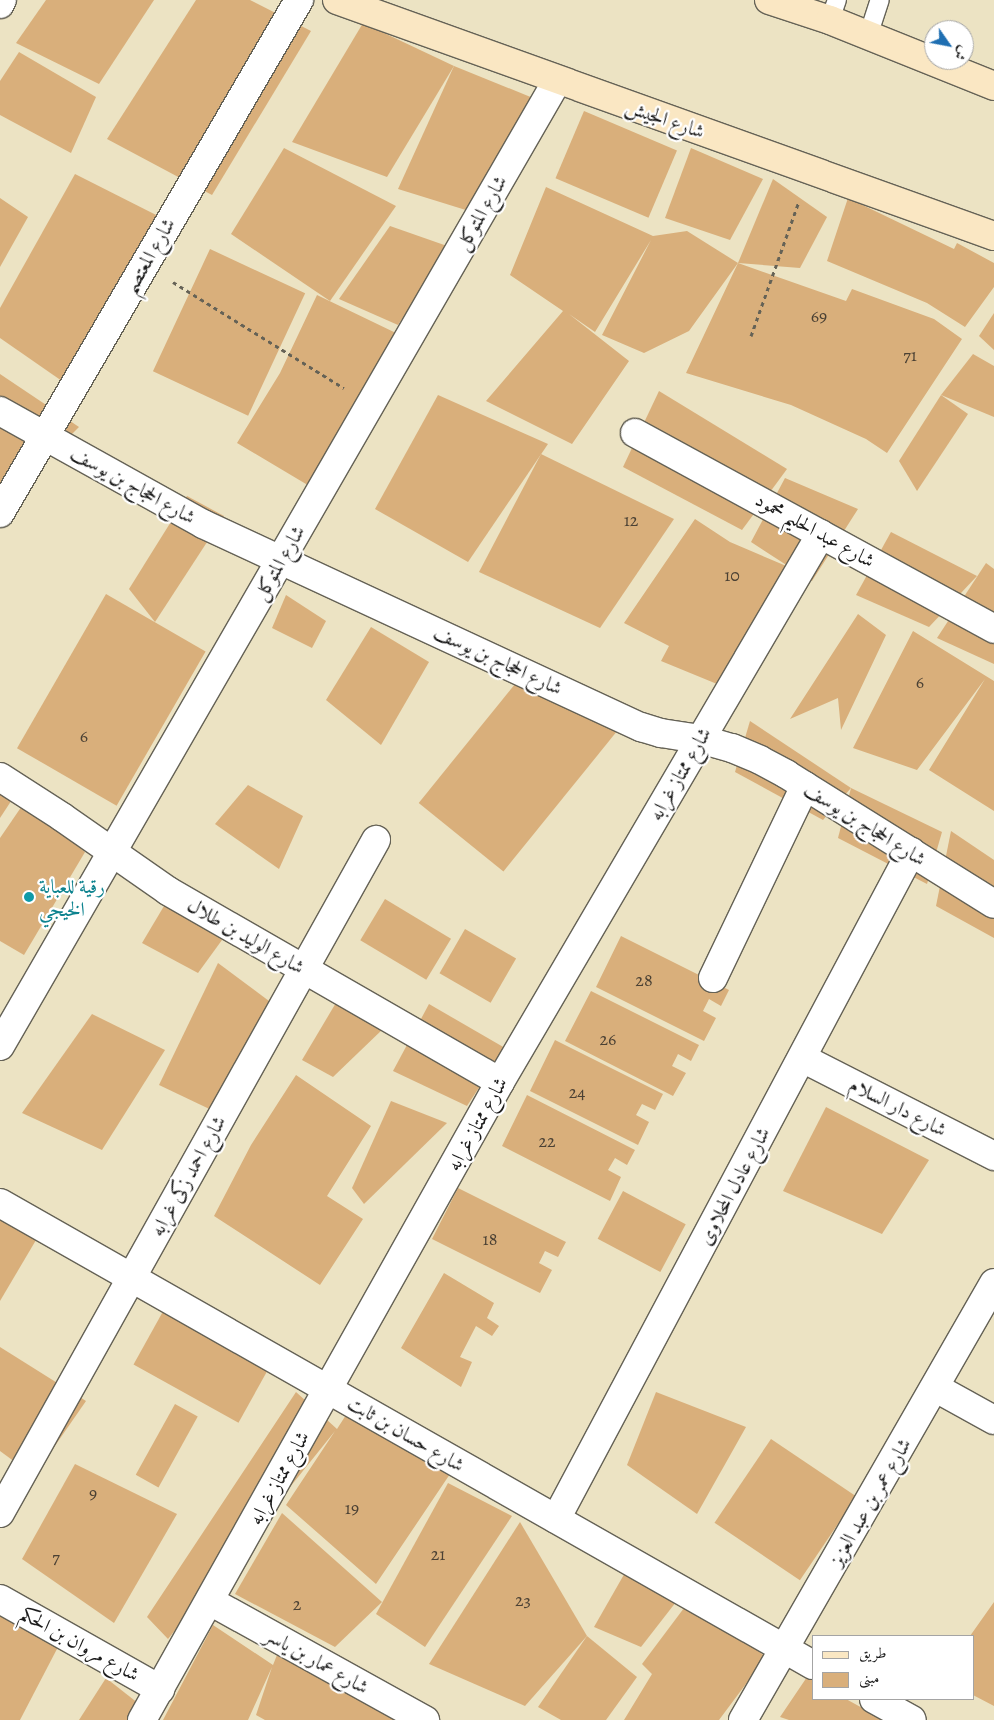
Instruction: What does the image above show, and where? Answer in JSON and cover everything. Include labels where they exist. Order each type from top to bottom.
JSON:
[{"type":"main road","name":"شارع الجيش","points":[[337,0],[557,81],[810,169],[994,236]]},
{"type":"main road","points":[[770,0],[834,10],[868,36],[994,86]]},
{"type":"street","points":[[0,4],[2,0]]},
{"type":"street","name":"شارع المعتصم","points":[[0,513],[299,0]]},
{"type":"street","name":"شارع المتوكل","points":[[0,1046],[557,81]]},
{"type":"street","name":"شارع الحجاج بن يوسف","points":[[0,411],[195,520],[641,727],[661,734],[700,739],[732,748],[760,760],[994,904]]},
{"type":"street","name":"شارع عبد الحليم محمود","points":[[635,432],[994,629]]},
{"type":"street","name":"شارع ممتاز غرابه","points":[[142,1720],[500,1082],[821,534]]},
{"type":"street","name":"شارع الوليد بن طلال","points":[[0,777],[62,817],[168,891],[500,1082]]},
{"type":"street","points":[[713,978],[805,786]]},
{"type":"street","name":"شارع احمد زكى غرابه","points":[[0,1513],[376,840]]},
{"type":"street","name":"شارع عادل المحلاوى","points":[[556,1519],[911,852]]},
{"type":"street","name":"شارع دار السلام","points":[[802,1058],[994,1156]]},
{"type":"street","name":"شارع حسان بن ثابت","points":[[0,1203],[812,1664]]},
{"type":"street","name":"شارع عمر بن عبد العزيز","points":[[744,1720],[936,1388],[994,1283]]},
{"type":"street","points":[[936,1388],[994,1420]]},
{"type":"street","name":"شارع مروان بن الحكم","points":[[0,1599],[160,1689]]},
{"type":"street","name":"شارع عمار بن ياسر","points":[[210,1601],[425,1720]]},
{"type":"street","points":[[876,1700],[912,1720]]},
{"type":"lane","points":[[868,36],[880,0]]},
{"type":"path","points":[[751,336],[810,169]]},
{"type":"path","points":[[145,264],[370,404]]},
{"type":"building","points":[[46,0],[154,0],[99,84],[16,43]]},
{"type":"building","points":[[196,0],[250,0],[311,31],[212,195],[107,139]]},
{"type":"building","points":[[363,23],[454,66],[387,177],[292,142]]},
{"type":"building","points":[[19,52],[96,97],[71,153],[0,115],[0,81]]},
{"type":"building","points":[[454,66],[533,98],[469,211],[398,189]]},
{"type":"building","points":[[584,111],[677,150],[648,218],[555,178]]},
{"type":"building","points":[[284,148],[396,206],[330,301],[231,234]]},
{"type":"building","points":[[691,148],[763,179],[730,240],[665,218]]},
{"type":"building","points":[[75,174],[170,222],[72,388],[0,338],[0,308]]},
{"type":"building","points":[[773,179],[827,217],[800,268],[738,263]]},
{"type":"building","points":[[546,187],[653,236],[687,231],[738,263],[689,331],[644,353],[602,335],[651,240],[595,332],[569,314],[629,361],[572,444],[486,401],[563,311],[510,275]]},
{"type":"building","points":[[0,198],[28,217],[0,267]]},
{"type":"building","points":[[848,198],[954,249],[957,243],[994,263],[994,287],[965,327],[927,303],[827,261]]},
{"type":"building","points":[[390,226],[450,247],[398,325],[339,299]]},
{"type":"building","points":[[210,249],[305,293],[248,416],[153,371]]},
{"type":"building","points":[[738,263],[846,301],[852,289],[934,319],[962,339],[887,453],[866,439],[791,405],[686,373]]},
{"type":"building","points":[[317,295],[398,334],[311,487],[237,443],[280,373]]},
{"type":"building","points":[[994,313],[994,350],[979,336]]},
{"type":"building","points":[[973,354],[994,366],[994,417],[941,395]]},
{"type":"building","points":[[0,374],[79,427],[0,506]]},
{"type":"building","points":[[659,391],[787,469],[742,530],[623,467]]},
{"type":"building","points":[[438,395],[548,444],[468,562],[375,509]]},
{"type":"building","points":[[941,395],[968,414],[917,491],[899,461]]},
{"type":"building","points":[[541,454],[674,519],[600,628],[479,572]]},
{"type":"building","points":[[785,478],[858,509],[812,581],[751,542]]},
{"type":"building","points":[[187,496],[224,516],[155,622],[129,589]]},
{"type":"building","points":[[695,519],[730,542],[791,568],[717,684],[661,661],[669,646],[624,623]]},
{"type":"building","points":[[891,532],[977,576],[929,627],[856,595]]},
{"type":"building","points":[[986,563],[994,569],[994,664],[937,638]]},
{"type":"building","points":[[106,594],[206,652],[117,806],[17,748]]},
{"type":"building","points":[[286,595],[326,621],[312,648],[272,628]]},
{"type":"building","points":[[858,614],[886,635],[841,730],[838,698],[790,719]]},
{"type":"building","points":[[371,627],[429,662],[381,745],[326,700]]},
{"type":"building","points":[[913,631],[994,681],[994,811],[929,770],[985,679],[917,770],[853,748]]},
{"type":"building","points":[[532,663],[617,732],[503,871],[419,803]]},
{"type":"building","points":[[750,721],[851,788],[823,820],[735,772]]},
{"type":"building","points":[[0,776],[19,789],[0,818]]},
{"type":"building","points":[[248,785],[303,816],[279,869],[215,824]]},
{"type":"building","points":[[851,788],[942,832],[927,884],[838,838]]},
{"type":"building","name":"رقية للعباية الخيجي","points":[[24,803],[85,852],[24,955],[0,941],[0,838]]},
{"type":"building","points":[[951,831],[994,860],[994,938],[936,906]]},
{"type":"building","points":[[385,899],[451,939],[426,980],[360,940]]},
{"type":"building","points":[[167,901],[222,940],[198,973],[142,943]]},
{"type":"building","points":[[465,929],[516,958],[491,1003],[440,973]]},
{"type":"building","points":[[621,936],[729,990],[721,1006],[709,999],[703,1011],[716,1018],[704,1041],[596,987]]},
{"type":"building","points":[[218,963],[281,1010],[222,1115],[159,1085]]},
{"type":"building","points":[[343,991],[384,1028],[333,1077],[302,1060]]},
{"type":"building","points":[[591,991],[699,1045],[691,1061],[678,1054],[672,1066],[686,1073],[673,1096],[565,1041]]},
{"type":"building","points":[[429,1004],[505,1048],[467,1106],[393,1071]]},
{"type":"building","points":[[92,1014],[165,1050],[102,1150],[22,1113]]},
{"type":"building","points":[[555,1040],[663,1094],[655,1110],[642,1104],[636,1115],[649,1122],[638,1145],[530,1091]]},
{"type":"building","points":[[296,1075],[371,1126],[327,1196],[363,1219],[320,1285],[214,1216],[251,1145]]},
{"type":"building","points":[[527,1095],[635,1150],[627,1165],[615,1158],[608,1170],[621,1177],[610,1201],[502,1146]]},
{"type":"building","points":[[391,1101],[447,1123],[364,1204],[352,1188]]},
{"type":"building","points":[[826,1107],[929,1160],[882,1234],[783,1191]]},
{"type":"building","points":[[458,1188],[566,1242],[558,1257],[545,1251],[539,1263],[552,1270],[540,1293],[432,1239]]},
{"type":"building","points":[[623,1191],[686,1224],[660,1272],[598,1239]]},
{"type":"building","points":[[0,1214],[39,1235],[0,1301]]},
{"type":"building","points":[[444,1273],[494,1303],[487,1318],[499,1326],[492,1336],[476,1326],[460,1357],[472,1362],[461,1387],[401,1348]]},
{"type":"building","points":[[166,1306],[271,1364],[238,1423],[134,1365]]},
{"type":"building","points":[[0,1347],[86,1401],[34,1476],[0,1451]]},
{"type":"building","points":[[296,1392],[337,1429],[346,1415],[450,1474],[376,1584],[286,1505],[335,1431],[168,1639],[147,1617]]},
{"type":"building","points":[[656,1392],[746,1427],[697,1514],[627,1465]]},
{"type":"building","points":[[175,1404],[198,1417],[158,1487],[136,1475]]},
{"type":"building","points":[[771,1439],[856,1497],[800,1580],[715,1523]]},
{"type":"building","points":[[75,1464],[177,1514],[114,1623],[22,1559]]},
{"type":"building","points":[[448,1483],[512,1516],[425,1647],[376,1614]]},
{"type":"building","points":[[282,1513],[382,1602],[335,1647],[235,1594]]},
{"type":"building","points":[[520,1522],[587,1636],[525,1706],[429,1664]]},
{"type":"building","points":[[626,1571],[676,1602],[641,1647],[594,1627]]},
{"type":"building","points":[[9,1590],[71,1622],[20,1720],[0,1720],[0,1604]]},
{"type":"building","points":[[690,1600],[766,1657],[719,1720],[624,1720],[652,1674],[642,1664]]},
{"type":"building","points":[[994,1602],[994,1706],[974,1696],[974,1635],[971,1635]]},
{"type":"building","points":[[213,1625],[273,1665],[277,1655],[387,1709],[403,1720],[265,1720],[256,1715],[272,1667],[248,1720],[163,1720]]},
{"type":"building","points":[[587,1636],[637,1677],[606,1720],[561,1720],[538,1707]]},
{"type":"building","points":[[807,1677],[812,1680],[812,1700],[848,1700],[884,1720],[789,1720],[780,1717]]},
{"type":"building","points":[[106,1678],[148,1711],[140,1720],[79,1720]]},
{"type":"place","name":"رقية للعباية الخيجي","points":[[29,897]]}]
